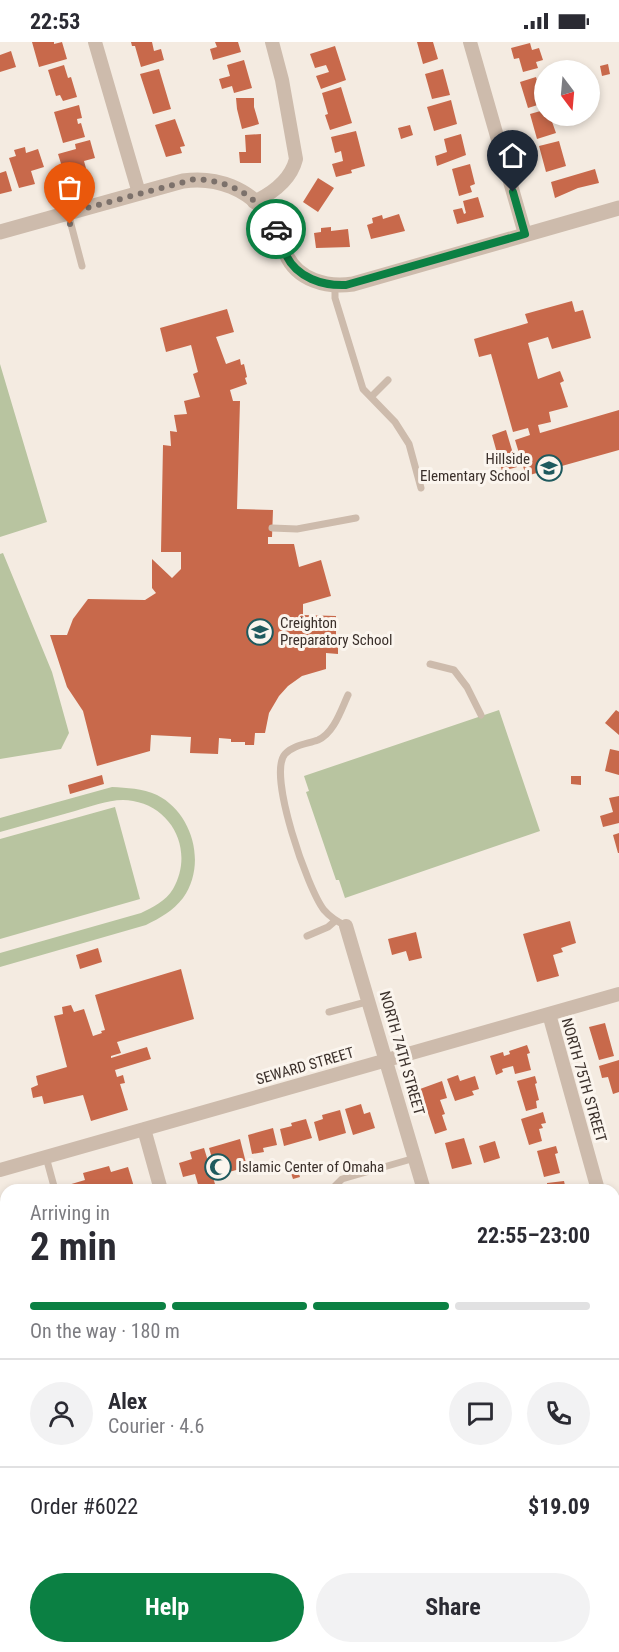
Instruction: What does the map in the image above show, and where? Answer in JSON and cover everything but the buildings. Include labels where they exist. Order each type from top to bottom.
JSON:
[{"type":"street","points":[[95,42],[139,193]]},
{"type":"street","points":[[255,202],[265,197],[286,178],[294,169],[296,159],[282,80],[272,42]]},
{"type":"street","points":[[470,42],[525,234]]},
{"type":"street","points":[[0,232],[183,181],[212,180],[236,188],[255,202],[268,216],[286,255],[300,272],[311,279],[335,285],[353,284],[619,208]]},
{"type":"street","name":"NORTH 74TH STREET","points":[[341,923],[369,1001],[422,1184]]},
{"type":"street","name":"SEWARD STREET","points":[[0,1170],[619,994]]},
{"type":"street","name":"NORTH 75TH STREET","points":[[549,1014],[596,1184]]},
{"type":"street","points":[[144,1130],[159,1184]]},
{"type":"lane","points":[[68,213],[82,266]]},
{"type":"lane","points":[[335,285],[334,298],[363,389],[395,422],[409,444],[421,488]]},
{"type":"lane","points":[[371,397],[388,380]]},
{"type":"lane","points":[[272,528],[297,529],[356,518]]},
{"type":"lane","points":[[430,664],[448,668],[456,673],[467,687],[481,715]]},
{"type":"lane","points":[[341,923],[323,908],[302,862],[287,818],[280,764],[285,754],[294,748],[321,739],[333,727],[348,695]]},
{"type":"lane","points":[[308,936],[341,923]]},
{"type":"lane","points":[[328,1012],[369,1001]]},
{"type":"lane","points":[[46,1157],[53,1184]]},
{"type":"lane","points":[[337,1184],[342,1179],[415,1158]]},
{"type":"green space","points":[[0,364],[47,522],[0,537]]},
{"type":"green space","points":[[3,553],[52,672],[69,733],[61,749],[0,759],[0,554]]},
{"type":"green space","points":[[499,710],[540,831],[345,898],[339,880],[336,880],[306,792],[309,791],[304,776]]},
{"type":"green space","points":[[112,787],[134,789],[157,795],[180,814],[192,841],[195,856],[190,885],[183,898],[171,910],[146,925],[0,967],[0,953],[141,913],[163,900],[173,889],[179,875],[181,861],[176,834],[160,813],[147,805],[126,800],[111,801],[0,832],[0,818]]},
{"type":"green space","points":[[115,807],[140,899],[0,939],[0,839]]},
{"type":"way so far","points":[[70,224],[68,213],[195,179],[228,184],[244,193],[268,216],[276,229]]},
{"type":"place","name":"Hillside Elementary School","points":[[549,468]]},
{"type":"place","name":"Creighton Preparatory School","points":[[260,632]]},
{"type":"place","name":"Islamic Center of Omaha","points":[[218,1167]]},
{"type":"route","points":[[276,229],[286,255],[300,272],[325,284],[353,284],[525,234],[513,192]]}]
